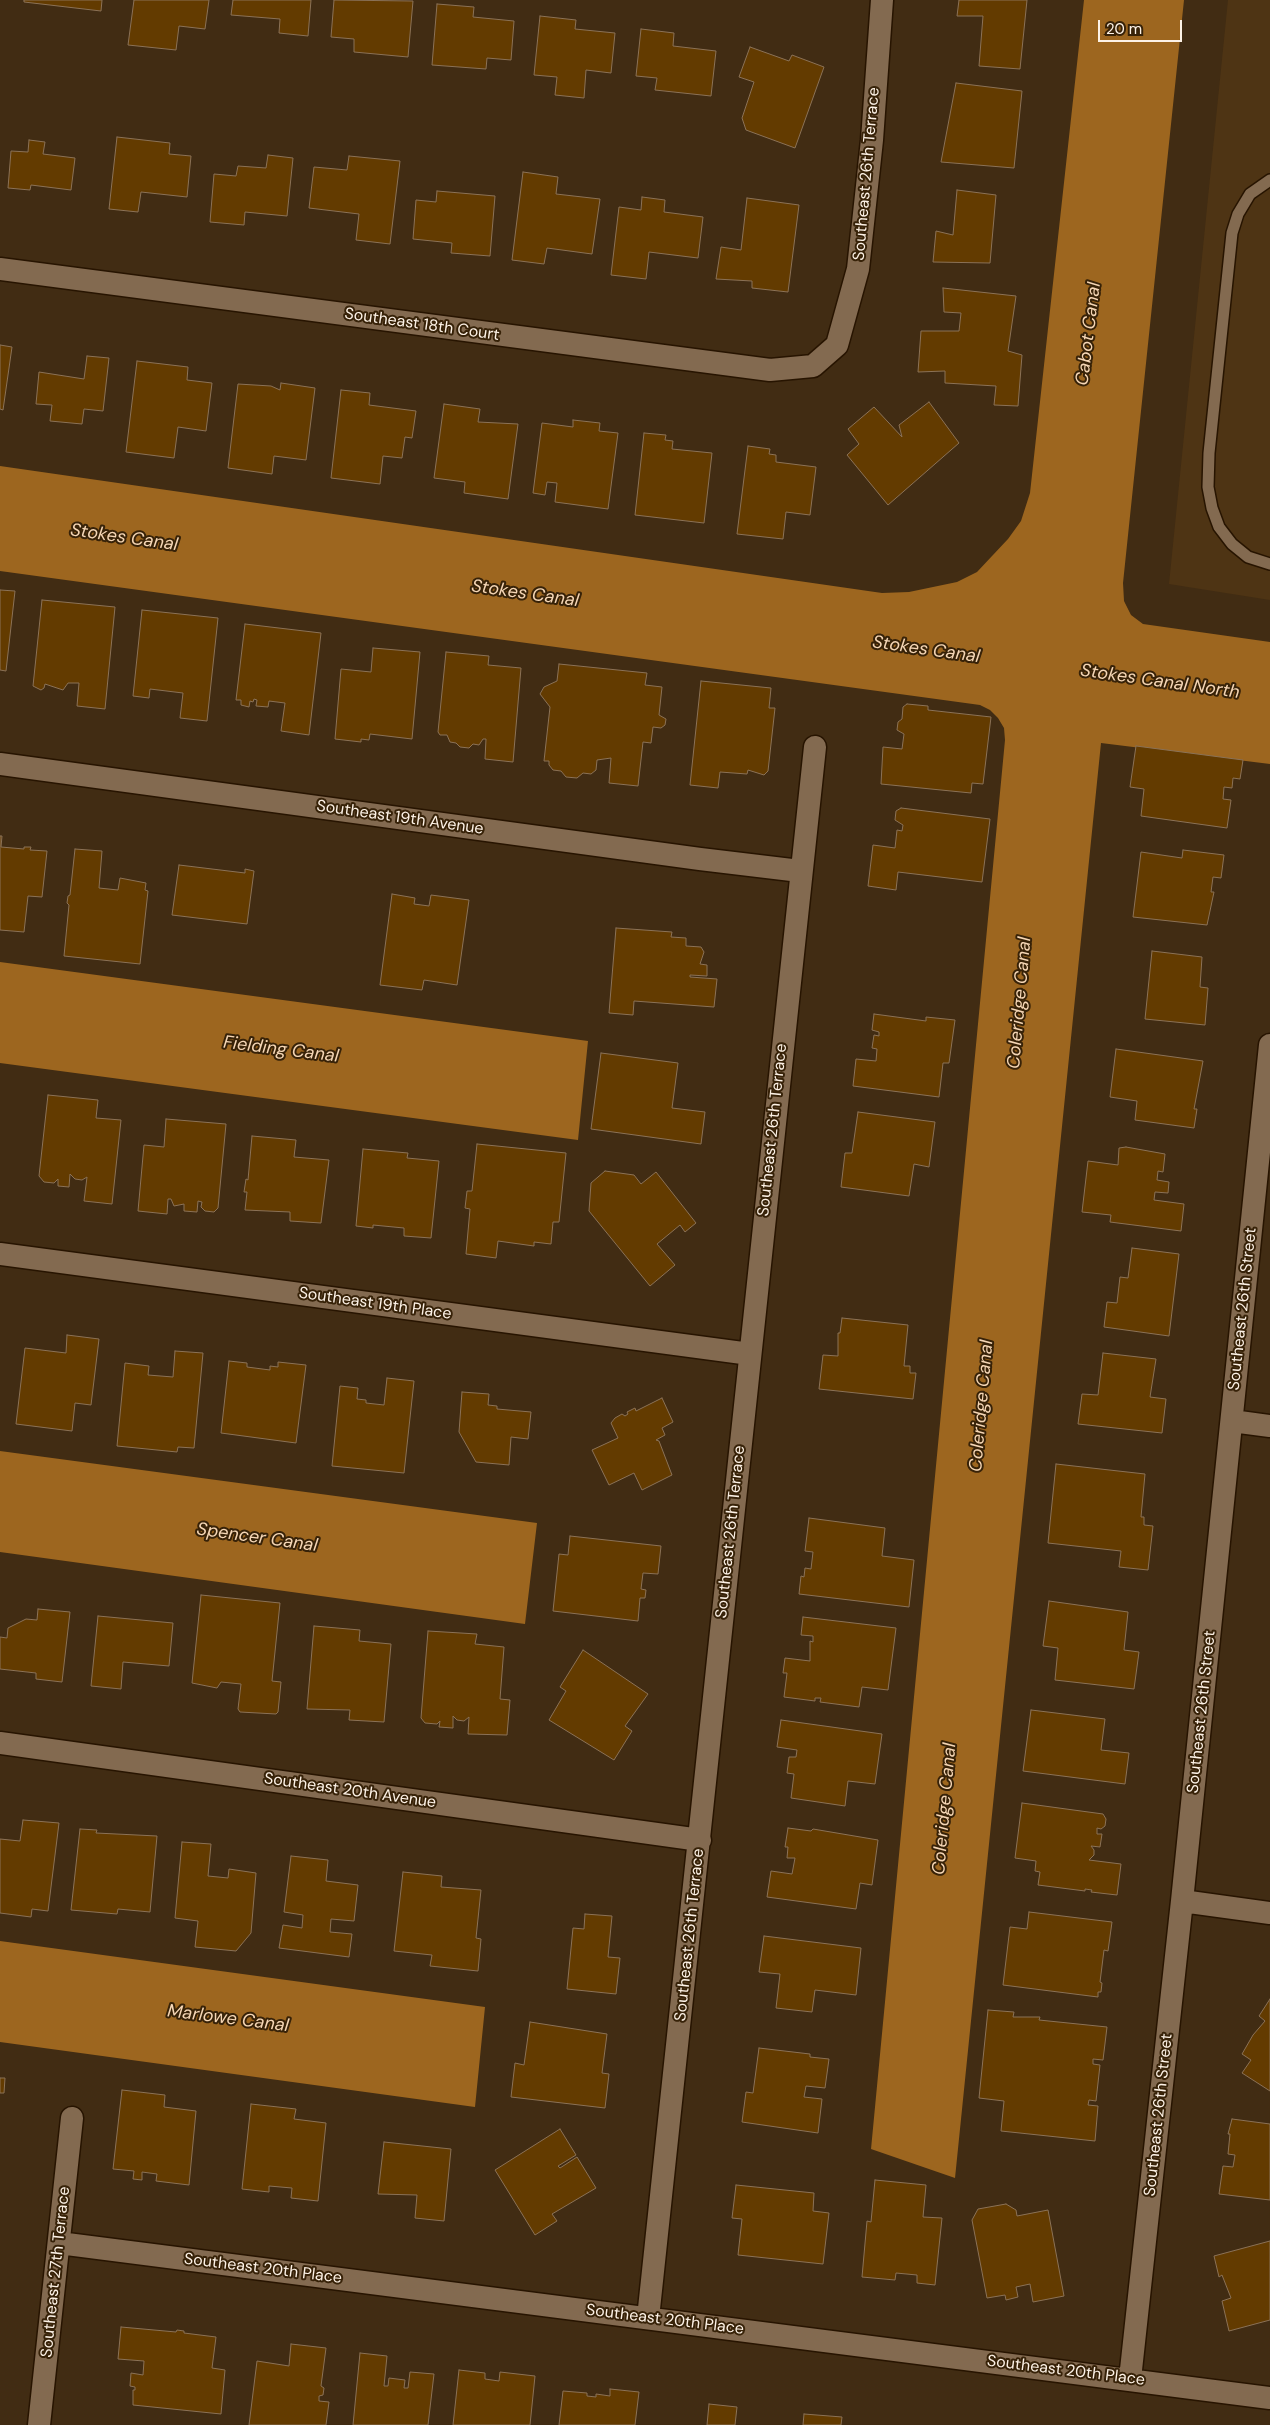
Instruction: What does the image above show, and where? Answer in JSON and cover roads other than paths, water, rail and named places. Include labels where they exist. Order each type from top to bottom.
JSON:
[{"type":"street","name":"Southeast 26th Terrace","points":[[836,345],[858,269],[872,140],[882,0]]},
{"type":"street","name":"Southeast 18th Court","points":[[0,269],[770,370],[813,366],[836,345]]},
{"type":"street","name":"Southeast 26th Terrace","points":[[648,2318],[700,1840],[800,871],[815,747]]},
{"type":"street","name":"Southeast 19th Avenue","points":[[0,764],[690,858],[800,871]]},
{"type":"street","name":"Southeast 26th Street","points":[[1130,2379],[1182,1901],[1270,1044]]},
{"type":"street","name":"Southeast 19th Place","points":[[0,1254],[750,1354]]},
{"type":"street","points":[[1232,1421],[1270,1426]]},
{"type":"street","name":"Southeast 20th Avenue","points":[[0,1743],[700,1840]]},
{"type":"street","points":[[1182,1901],[1270,1913]]},
{"type":"street","name":"Southeast 27th Terrace","points":[[39,2425],[72,2118]]},
{"type":"street","name":"Southeast 20th Place","points":[[59,2243],[1270,2398]]},
{"type":"lane","points":[[1270,180],[1250,194],[1238,214],[1232,233],[1209,453],[1208,487],[1212,508],[1219,527],[1232,544],[1248,557],[1270,564]]},
{"type":"water","points":[[1084,0],[1184,0],[1123,583],[1124,601],[1131,615],[1143,624],[1270,642],[1270,764],[1101,743],[955,2178],[871,2149],[1005,740],[1004,728],[990,710],[980,705],[0,571],[0,466],[882,593],[909,592],[957,582],[977,572],[1008,539],[1021,521],[1030,493]]},
{"type":"water","name":"Fielding Canal","points":[[0,962],[588,1041],[578,1140],[0,1063]]},
{"type":"water","name":"Spencer Canal","points":[[0,1451],[537,1523],[525,1624],[0,1552]]},
{"type":"water","name":"Marlowe Canal","points":[[0,1941],[485,2007],[475,2107],[0,2042]]},
{"type":"water label","name":"Cabot Canal","points":[[1089,334]]},
{"type":"water label","name":"Stokes Canal","points":[[124,538]]},
{"type":"water label","name":"Stokes Canal","points":[[525,594]]},
{"type":"water label","name":"Stokes Canal","points":[[926,650]]},
{"type":"water label","name":"Stokes Canal North","points":[[1160,682]]},
{"type":"water label","name":"Coleridge Canal","points":[[1020,1003]]},
{"type":"water label","name":"Coleridge Canal","points":[[982,1406]]},
{"type":"water label","name":"Coleridge Canal","points":[[945,1809]]}]
